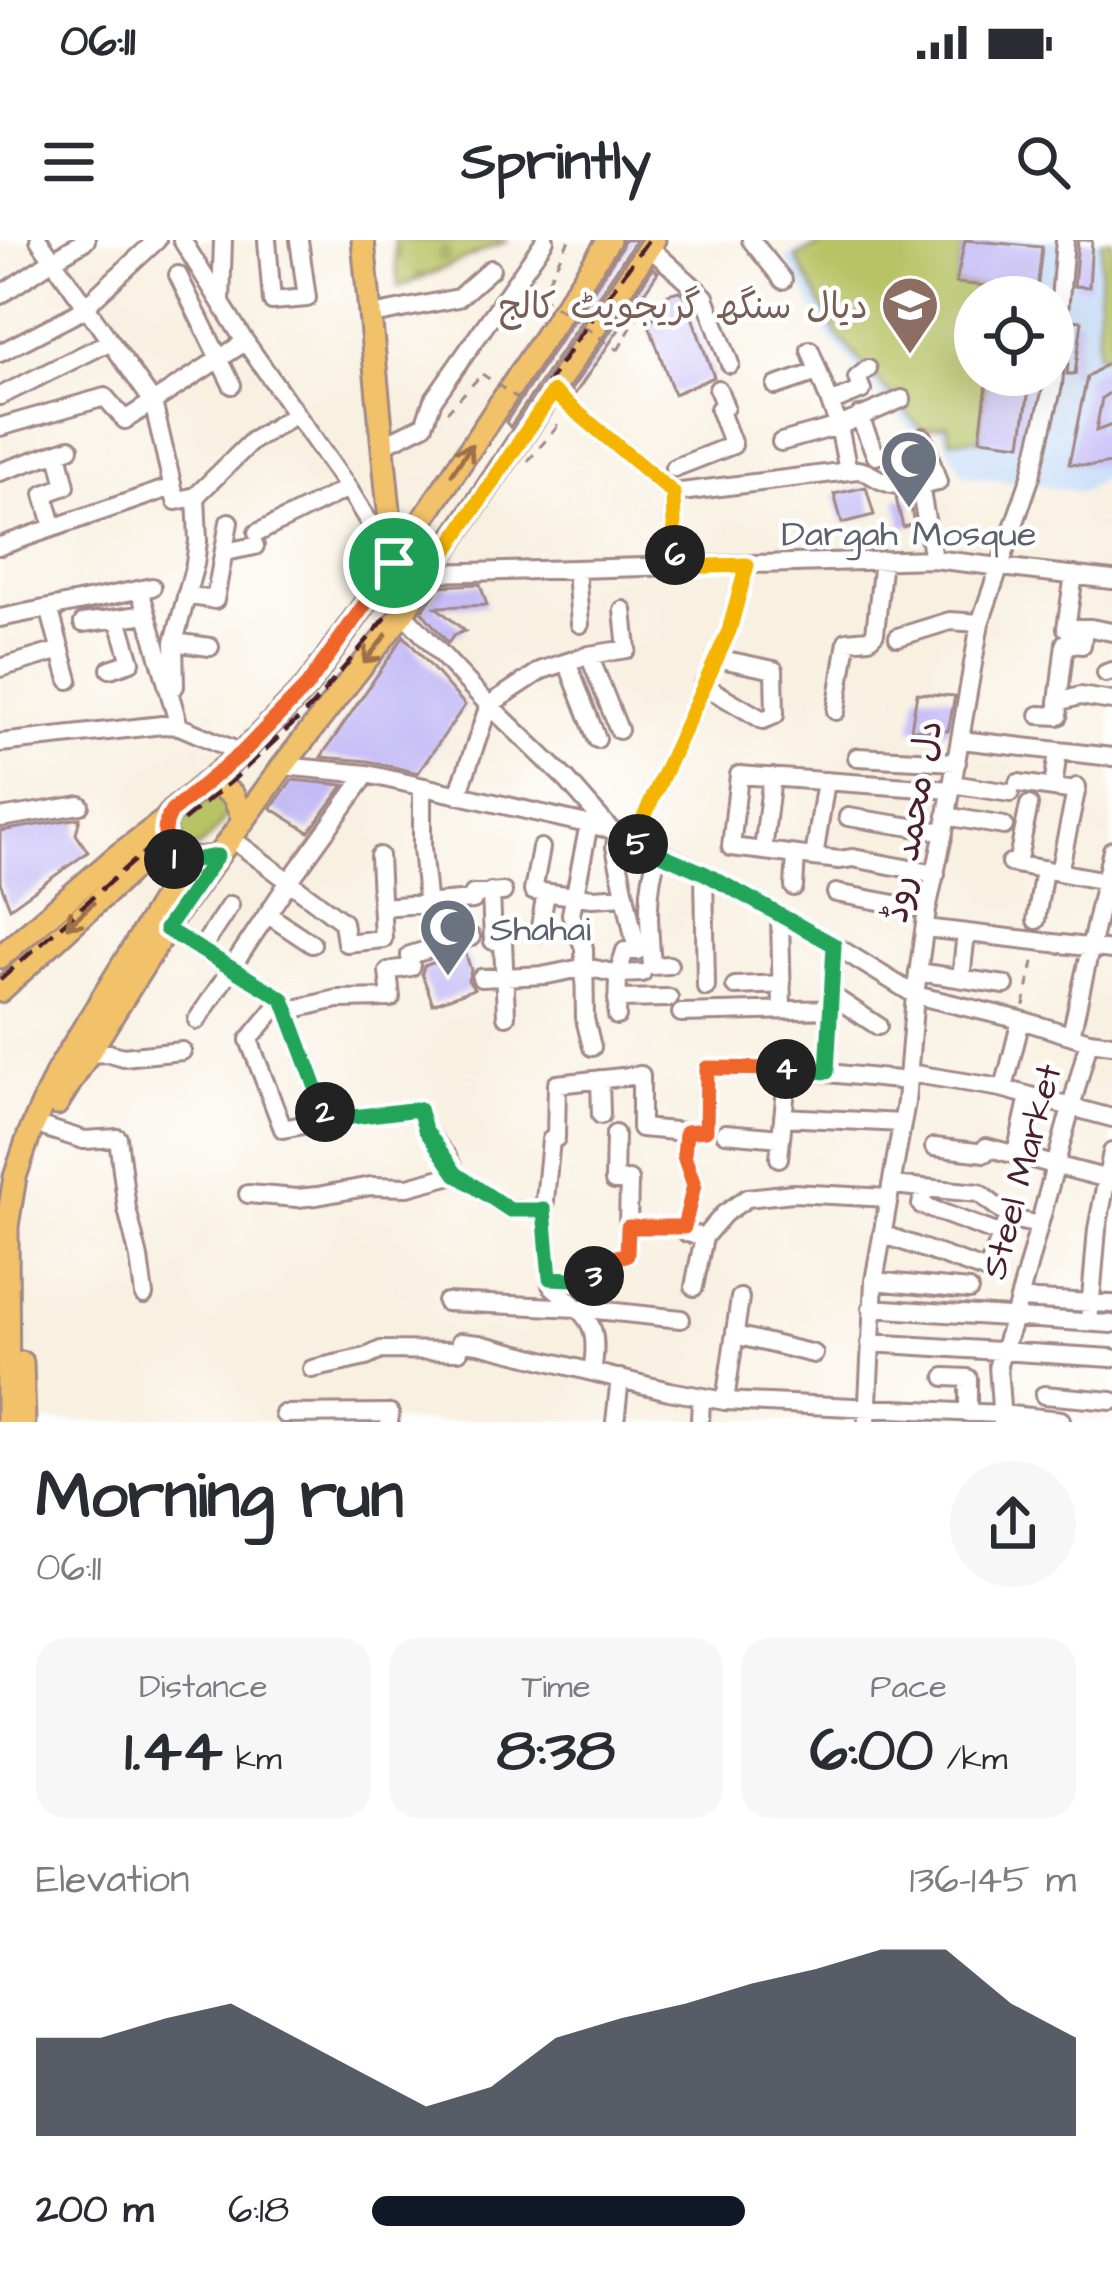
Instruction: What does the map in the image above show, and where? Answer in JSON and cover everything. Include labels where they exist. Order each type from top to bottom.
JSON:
[{"type":"main road","points":[[363,240],[394,563]]},
{"type":"main road","points":[[0,991],[9,952],[242,753],[307,686],[609,240]]},
{"type":"main road","points":[[24,1422],[21,1216],[28,1170],[62,1093],[166,929],[283,766],[403,614],[651,243]]},
{"type":"main road","points":[[209,780],[232,795],[230,838]]},
{"type":"main road","points":[[8,1422],[4,1315],[7,1226],[15,1177],[58,1070],[163,903],[172,877],[165,820]]},
{"type":"main road","points":[[9,952],[130,869],[152,858],[194,860],[230,838]]},
{"type":"street","points":[[39,240],[153,402],[176,501],[196,496],[252,440],[296,414]]},
{"type":"street","points":[[0,295],[86,240]]},
{"type":"street","points":[[0,353],[86,306],[157,240]]},
{"type":"street","points":[[182,240],[394,563],[403,614],[620,834]]},
{"type":"street","points":[[221,303],[223,240]]},
{"type":"street","points":[[267,240],[272,302],[307,298],[299,240]]},
{"type":"street","points":[[383,445],[424,425],[433,400],[545,240]]},
{"type":"street","points":[[751,240],[783,280]]},
{"type":"street","name":"دل محمد روڈ","points":[[867,1416],[874,1281],[902,1124],[926,919],[980,623],[1031,476],[1053,385],[1065,240]]},
{"type":"street","points":[[651,243],[705,297],[730,364]]},
{"type":"street","points":[[372,315],[458,298],[491,269]]},
{"type":"street","points":[[178,275],[232,385]]},
{"type":"street","points":[[0,427],[105,397],[125,420],[245,342]]},
{"type":"street","points":[[0,396],[105,344]]},
{"type":"street","points":[[810,350],[839,426],[848,471]]},
{"type":"street","points":[[830,403],[862,390],[857,378],[868,369]]},
{"type":"street","points":[[776,386],[818,372]]},
{"type":"street","points":[[674,468],[733,445],[718,409],[725,407],[718,389]]},
{"type":"street","points":[[553,392],[673,493],[866,470],[885,482],[920,486],[938,482],[923,437]]},
{"type":"street","points":[[781,442],[839,426],[902,399]]},
{"type":"street","points":[[860,416],[876,456]]},
{"type":"street","points":[[0,472],[64,451],[66,486],[44,494],[53,526]]},
{"type":"street","points":[[706,455],[719,487]]},
{"type":"street","points":[[920,486],[933,559]]},
{"type":"street","points":[[0,546],[172,488]]},
{"type":"street","points":[[225,552],[348,488]]},
{"type":"street","points":[[673,493],[675,567]]},
{"type":"street","points":[[167,686],[175,686],[174,642],[195,564],[196,496]]},
{"type":"street","points":[[186,595],[215,600],[229,522]]},
{"type":"street","points":[[394,563],[432,572],[933,559],[1112,580]]},
{"type":"street","points":[[836,711],[847,641],[869,639],[875,633],[883,560]]},
{"type":"street","points":[[747,565],[729,631],[615,847],[637,951],[626,951],[618,974],[617,1008],[675,1005],[782,1010],[831,1002],[878,1026]]},
{"type":"street","points":[[576,570],[580,624]]},
{"type":"street","points":[[1074,575],[1066,628],[1112,632]]},
{"type":"street","points":[[0,618],[146,588],[147,614],[179,726]]},
{"type":"street","points":[[49,608],[69,680]]},
{"type":"street","points":[[458,795],[489,705],[542,670],[627,649],[623,610]]},
{"type":"street","points":[[83,622],[147,614]]},
{"type":"street","points":[[110,669],[131,662],[118,618]]},
{"type":"street","points":[[898,637],[950,621],[980,623]]},
{"type":"street","points":[[1039,715],[1059,716],[1065,643],[1082,645],[1084,628]]},
{"type":"street","points":[[174,642],[210,647]]},
{"type":"street","points":[[0,668],[61,650]]},
{"type":"street","points":[[589,655],[620,730]]},
{"type":"street","points":[[703,685],[763,720],[775,715],[774,670],[716,658]]},
{"type":"street","points":[[567,662],[597,739]]},
{"type":"street","points":[[1058,702],[1080,696],[1112,700]]},
{"type":"street","points":[[0,743],[179,726],[242,753]]},
{"type":"street","points":[[961,740],[1112,757]]},
{"type":"street","points":[[1053,788],[1058,751]]},
{"type":"street","points":[[857,757],[956,762]]},
{"type":"street","points":[[283,766],[367,774],[620,834],[704,873],[915,995],[1112,1044]]},
{"type":"street","points":[[196,1020],[367,774]]},
{"type":"street","points":[[936,874],[853,858],[731,847],[739,775],[1076,789],[1036,920]]},
{"type":"street","points":[[763,850],[772,777]]},
{"type":"street","points":[[794,886],[826,781]]},
{"type":"street","points":[[422,787],[422,848],[432,949]]},
{"type":"street","points":[[0,818],[80,805]]},
{"type":"street","points":[[1029,805],[1013,864],[1106,881]]},
{"type":"street","points":[[848,817],[1004,826]]},
{"type":"street","points":[[589,824],[572,914],[584,948],[585,1019],[592,1047]]},
{"type":"street","points":[[230,838],[343,922],[346,943]]},
{"type":"street","points":[[541,848],[533,891],[573,897],[625,896]]},
{"type":"street","name":"Steel Market","points":[[1001,1418],[998,1365],[1071,1109],[1091,948],[1112,850]]},
{"type":"street","points":[[658,854],[650,876],[648,910],[652,966],[668,965]]},
{"type":"street","points":[[267,914],[317,945],[383,939],[379,856]]},
{"type":"street","points":[[704,873],[706,987]]},
{"type":"street","points":[[382,907],[473,901],[473,894],[497,892],[506,1016]]},
{"type":"street","points":[[539,932],[546,893]]},
{"type":"street","points":[[836,893],[966,933],[1112,950]]},
{"type":"street","points":[[201,949],[230,904]]},
{"type":"street","points":[[780,916],[782,1010]]},
{"type":"street","points":[[166,929],[285,1005],[328,1120]]},
{"type":"street","points":[[961,978],[966,933]]},
{"type":"street","points":[[471,937],[410,955],[411,967],[388,970],[391,998],[285,1005],[249,1040],[283,1129],[419,1109],[425,1129],[456,1174],[510,1210],[544,1210]]},
{"type":"street","points":[[827,1072],[834,945]]},
{"type":"street","points":[[481,978],[547,975],[586,967],[618,974],[643,973]]},
{"type":"street","points":[[918,972],[1005,985]]},
{"type":"street","points":[[734,986],[782,984]]},
{"type":"street","points":[[1004,1088],[1021,1020]]},
{"type":"street","points":[[87,1054],[123,1057],[182,1051]]},
{"type":"street","points":[[592,1372],[596,1334],[586,1315],[551,1285],[550,1278],[544,1210],[551,1140],[556,1138],[557,1084],[561,1082],[641,1075],[641,1128],[686,1132],[706,1130],[707,1068],[908,1077],[1004,1088],[1112,1118]]},
{"type":"street","points":[[779,1158],[788,1069]]},
{"type":"street","points":[[600,1079],[601,1115]]},
{"type":"street","points":[[1016,1154],[1029,1096]]},
{"type":"street","points":[[783,1117],[902,1124]]},
{"type":"street","points":[[46,1128],[84,1140],[118,1138],[144,1295]]},
{"type":"street","points":[[686,1132],[684,1156],[694,1185],[684,1227],[687,1234],[704,1237]]},
{"type":"street","points":[[725,1133],[781,1138]]},
{"type":"street","points":[[550,1278],[593,1280],[599,1260],[627,1255],[629,1180],[614,1181],[615,1134]]},
{"type":"street","points":[[934,1147],[986,1153],[986,1147],[1109,1180]]},
{"type":"street","points":[[1089,1322],[1103,1269],[1112,1151]]},
{"type":"street","points":[[248,1194],[297,1198],[371,1186],[408,1187],[456,1174]]},
{"type":"street","points":[[926,1188],[921,1205],[1006,1226],[1039,1225]]},
{"type":"street","points":[[694,1287],[704,1237],[724,1214],[747,1198],[926,1188],[980,1192],[1006,1226]]},
{"type":"street","points":[[882,1234],[988,1271],[1006,1226]]},
{"type":"street","points":[[628,1227],[684,1227]]},
{"type":"street","points":[[874,1281],[969,1290]]},
{"type":"street","points":[[725,1401],[740,1298]]},
{"type":"street","points":[[446,1302],[681,1319]]},
{"type":"street","points":[[871,1308],[1112,1304]]},
{"type":"street","points":[[1017,1308],[1112,1324]]},
{"type":"street","points":[[735,1335],[814,1354]]},
{"type":"street","points":[[312,1370],[381,1350],[459,1351],[460,1342],[725,1401],[867,1416],[968,1413],[1061,1420]]},
{"type":"street","points":[[870,1342],[1112,1358]]},
{"type":"street","points":[[946,1377],[968,1378],[968,1413]]},
{"type":"street","points":[[615,1422],[620,1378]]},
{"type":"street","points":[[1044,1395],[1112,1401]]},
{"type":"street","points":[[700,1422],[701,1397]]},
{"type":"street","points":[[284,1414],[328,1418],[390,1413],[389,1422]]},
{"type":"path","points":[[569,240],[540,296],[618,350],[647,300]]},
{"type":"path","points":[[448,412],[482,374],[558,426],[524,466]]},
{"type":"path","points":[[1021,1020],[1037,941]]},
{"type":"shaded area","name":"دیال سنگھ گریجویٹ کالج","points":[[823,240],[1112,240],[1112,472],[1082,492],[963,475],[938,426],[912,431],[829,337],[786,258]]},
{"type":"green space","points":[[394,240],[509,240],[398,288]]},
{"type":"green space","points":[[830,240],[965,240],[954,276],[954,396],[985,396],[980,439],[950,440],[947,425],[922,430],[838,336],[796,257]]},
{"type":"green space","points":[[1102,240],[1112,240],[1112,356],[1097,354]]},
{"type":"green space","points":[[219,793],[234,804],[217,830],[198,848],[180,844],[174,834],[182,820]]},
{"type":"building","points":[[624,240],[636,240],[510,427],[506,422]]},
{"type":"building","points":[[965,240],[1042,247],[1039,276],[957,276]]},
{"type":"building","points":[[1078,240],[1092,240],[1089,287],[1074,286]]},
{"type":"building","points":[[653,268],[658,272],[575,394],[571,390]]},
{"type":"building","points":[[679,291],[714,377],[674,394],[649,325],[668,294]]},
{"type":"building","points":[[1074,320],[1082,321],[1074,374]]},
{"type":"building","points":[[1112,360],[1112,391],[1102,398],[1096,431],[1112,425],[1112,463],[1069,464],[1087,377]]},
{"type":"building","points":[[985,396],[1028,396],[1021,444],[980,439]]},
{"type":"building","points":[[866,487],[874,515],[842,523],[834,494]]},
{"type":"building","points":[[896,498],[909,498],[914,524],[903,527]]},
{"type":"building","points":[[480,584],[487,605],[436,607],[465,631],[448,643],[422,612],[440,586]]},
{"type":"building","points":[[404,636],[465,705],[418,773],[368,761],[321,757]]},
{"type":"building","points":[[917,693],[955,696],[948,731],[911,729]]},
{"type":"building","points":[[292,780],[344,785],[309,832],[271,808]]},
{"type":"building","points":[[80,818],[76,834],[88,852],[10,908],[0,882],[0,831]]},
{"type":"building","name":"Shahai","points":[[465,952],[471,970],[468,980],[474,989],[433,1004],[422,974],[424,966]]},
{"type":"railway","points":[[0,980],[311,707],[404,596],[648,240]]},
{"type":"place","name":"دیال سنگھ گریجویٹ کالج","points":[[910,356]]},
{"type":"place","name":"Dargah Mosque","points":[[909,510]]},
{"type":"place","name":"Shahai","points":[[448,978]]},
{"type":"route","points":[[553,392],[673,493],[675,567],[747,565],[729,631],[633,841],[704,873],[834,945],[827,1072],[707,1068],[706,1130],[686,1132],[684,1156],[694,1185],[684,1227],[628,1227],[627,1255],[599,1260],[593,1280],[550,1278],[544,1210],[510,1210],[456,1174],[425,1129],[419,1109],[328,1120],[283,999],[166,929],[217,856],[170,859],[165,820],[270,727],[307,686],[394,563],[432,572],[553,392]]}]
